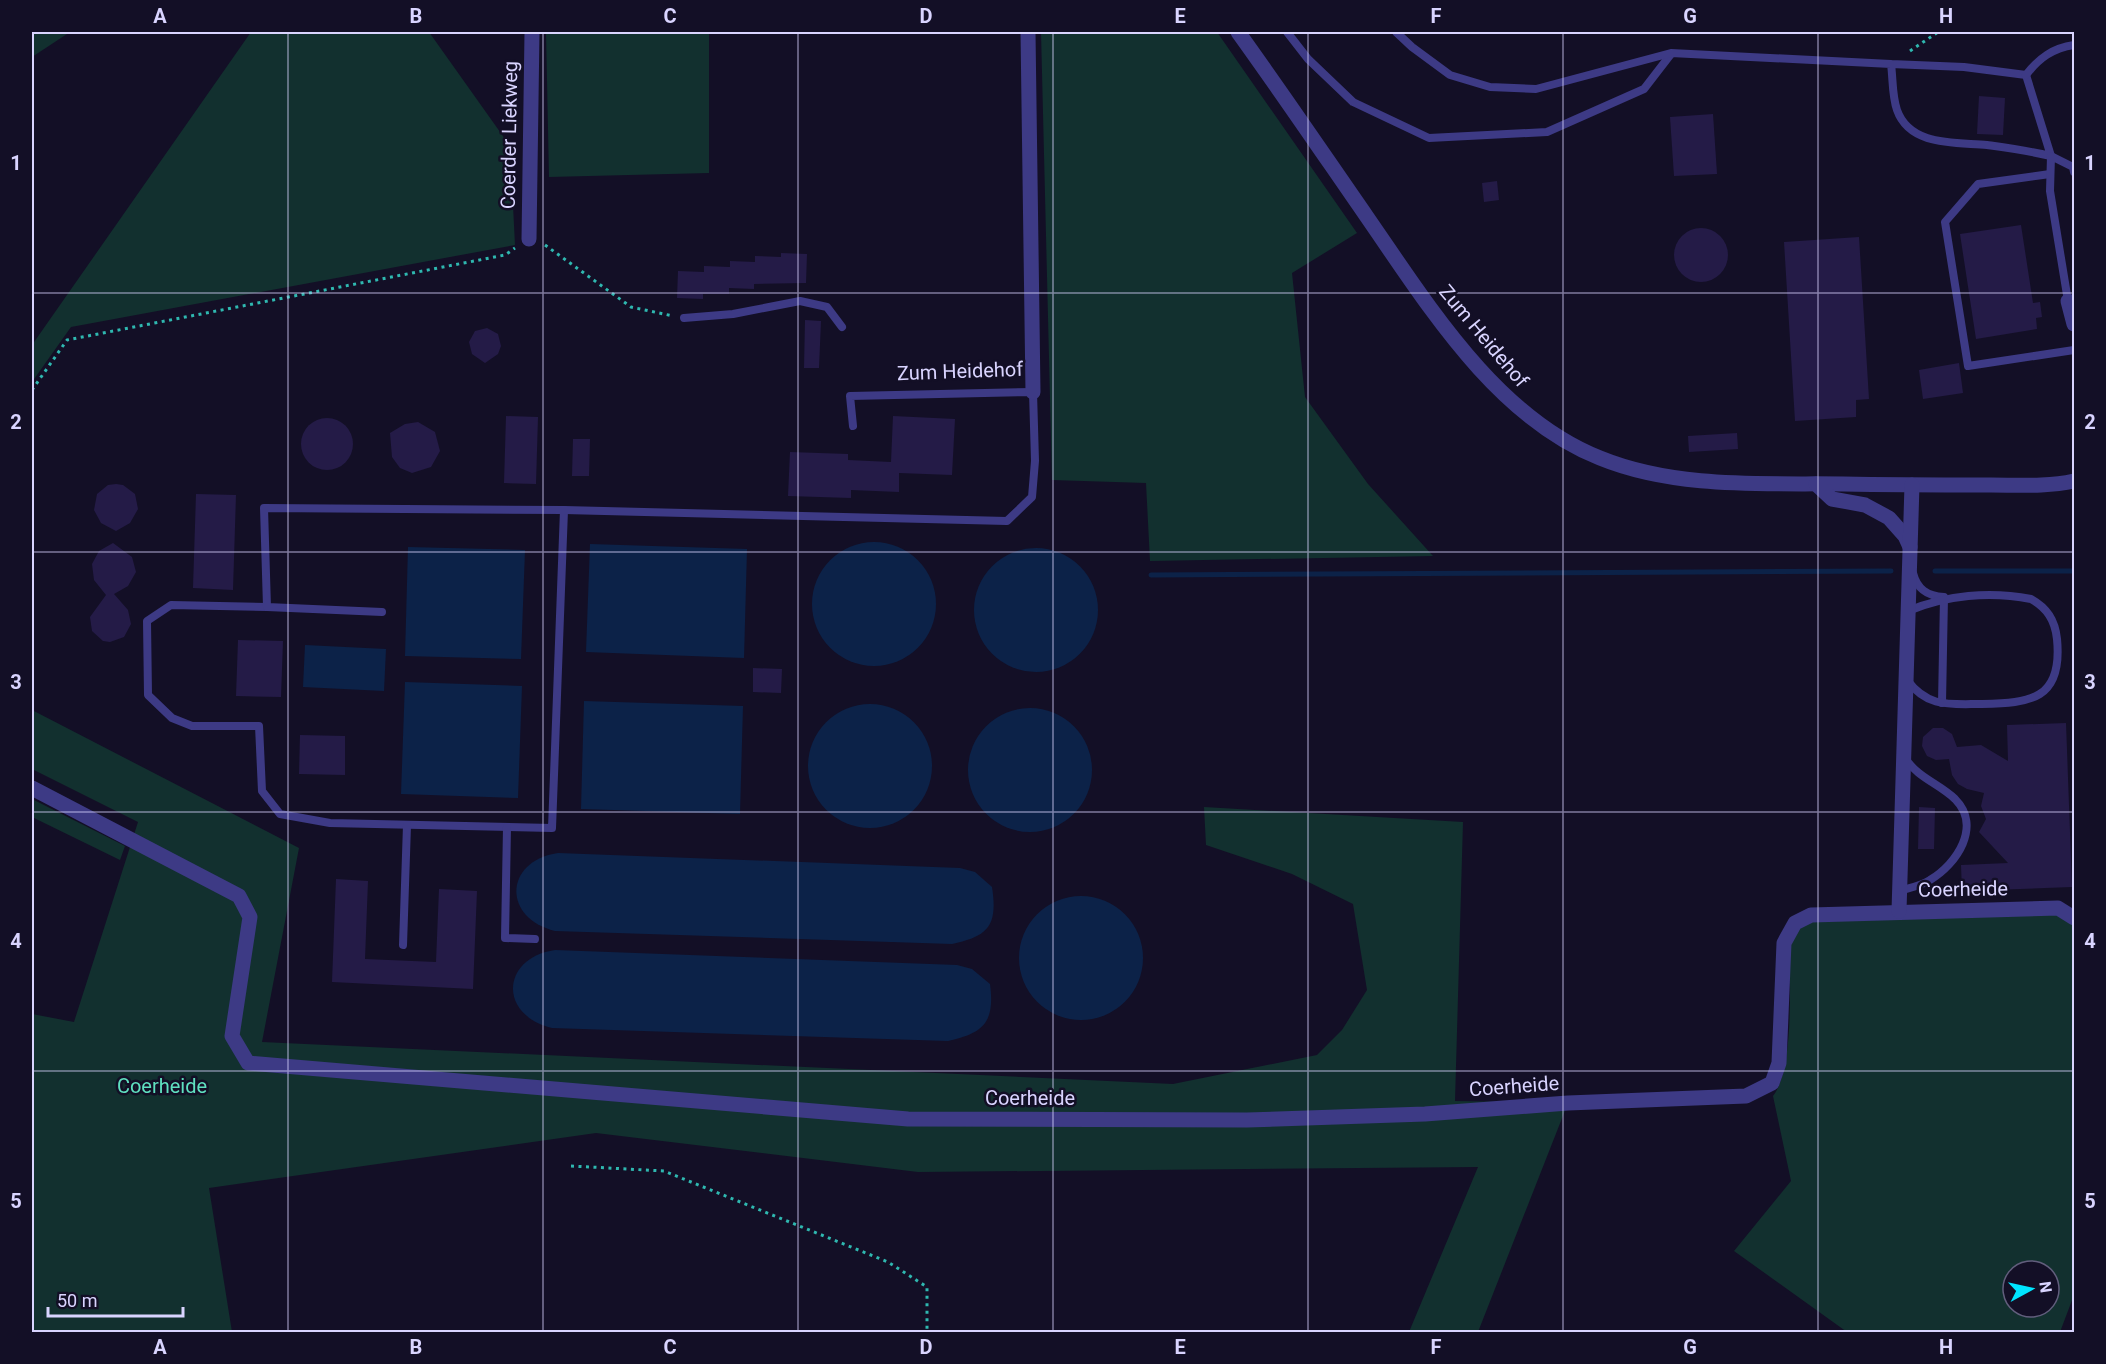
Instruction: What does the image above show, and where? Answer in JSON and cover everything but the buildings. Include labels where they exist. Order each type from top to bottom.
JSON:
[{"type":"street","name":"Coerder Liekweg","points":[[529,239],[532,32]]},
{"type":"street","name":"Zum Heidehof","points":[[1028,32],[1033,392]]},
{"type":"street","name":"Zum Heidehof","points":[[1238,32],[1442,325],[1522,413],[1570,444],[1601,459],[1644,471],[1687,479],[1729,482],[1912,485],[2054,485],[2074,481]]},
{"type":"street","points":[[2068,301],[2074,324]]},
{"type":"street","points":[[1816,484],[1833,499],[1865,505],[1889,518],[1905,536],[1910,547]]},
{"type":"street","points":[[1899,911],[1912,485]]},
{"type":"street","name":"Coerheide","points":[[32,788],[239,896],[250,917],[232,1036],[248,1063],[909,1119],[1247,1120],[1425,1114],[1568,1103],[1746,1096],[1772,1083],[1779,1063],[1784,944],[1795,923],[1811,915],[2058,908],[2074,918]]},
{"type":"lane","points":[[1287,32],[1308,58],[1353,102],[1429,138],[1547,132],[1644,89],[1671,53]]},
{"type":"lane","points":[[1396,32],[1412,48],[1450,75],[1490,87],[1536,89],[1671,53],[1964,67],[2026,75]]},
{"type":"lane","points":[[2026,75],[2036,62],[2050,51],[2074,45]]},
{"type":"lane","points":[[1891,64],[1898,112],[1908,126],[1922,136],[1942,143],[1986,145],[2051,156],[2074,168]]},
{"type":"lane","points":[[2026,75],[2051,156],[2050,174],[2068,301]]},
{"type":"lane","points":[[2050,174],[1978,184],[1945,222],[1968,366],[2074,350]]},
{"type":"lane","points":[[684,318],[733,314],[800,301],[827,307],[842,327]]},
{"type":"lane","name":"Zum Heidehof","points":[[853,426],[850,396],[1033,392]]},
{"type":"lane","points":[[267,607],[264,508],[564,510],[1007,521],[1032,497],[1035,461],[1033,392]]},
{"type":"lane","points":[[382,612],[171,605],[147,621],[148,695],[172,718],[192,726],[259,726],[262,791],[280,814],[330,823],[552,828],[564,510]]},
{"type":"lane","points":[[1907,680],[1926,699],[1942,703],[2021,703],[2032,699],[2053,680],[2058,651],[2053,620],[2041,604],[2031,599],[1932,596],[1921,589],[1914,579],[1910,563]]},
{"type":"lane","points":[[1908,611],[1944,597]]},
{"type":"lane","points":[[1942,703],[1944,597]]},
{"type":"lane","points":[[1899,891],[1929,881],[1951,863],[1963,846],[1967,832],[1965,811],[1954,799],[1918,775],[1904,758]]},
{"type":"lane","points":[[403,945],[407,825]]},
{"type":"lane","points":[[507,827],[505,938],[535,939]]},
{"type":"path","points":[[1891,64],[1938,32]]},
{"type":"path","points":[[32,390],[67,340],[505,255],[529,239],[551,248],[631,307],[684,318]]},
{"type":"path","points":[[572,1166],[664,1171],[888,1262],[927,1287],[927,1332]]},
{"type":"green space","points":[[32,32],[70,32],[32,57]]},
{"type":"green space","points":[[251,32],[429,32],[510,146],[515,245],[71,327],[32,382],[32,345]]},
{"type":"green space","points":[[546,32],[709,32],[709,173],[549,177]]},
{"type":"green space","points":[[1041,32],[1217,32],[1357,233],[1292,273],[1305,397],[1368,484],[1433,556],[1150,561],[1146,483],[1052,480]]},
{"type":"green space","name":"Coerheide","points":[[32,710],[299,848],[262,1042],[1173,1084],[1317,1055],[1342,1030],[1367,990],[1353,904],[1292,874],[1206,845],[1204,807],[1463,822],[1455,1101],[1568,1103],[1478,1332],[1409,1332],[1478,1167],[918,1172],[596,1133],[209,1188],[232,1332],[32,1332],[32,1014],[74,1022],[138,822],[32,769]]},
{"type":"green space","points":[[32,799],[125,846],[120,860],[32,817]]},
{"type":"green space","points":[[2074,914],[2074,1295],[2060,1332],[1847,1332],[1734,1251],[1791,1181],[1773,1096],[1780,1083],[1788,1045],[1790,943],[1796,930],[1805,922]]},
{"type":"water","points":[[874,542],[898,546],[918,560],[932,580],[936,604],[932,628],[918,648],[898,662],[874,666],[850,662],[830,648],[816,628],[812,604],[816,580],[830,560],[850,546]]},
{"type":"water","points":[[590,544],[747,549],[744,658],[586,652]]},
{"type":"water","points":[[408,547],[525,550],[521,659],[405,656]]},
{"type":"water","points":[[1036,548],[1060,552],[1080,566],[1094,586],[1098,610],[1094,634],[1080,654],[1060,668],[1036,672],[1012,668],[992,654],[978,634],[974,610],[978,586],[992,566],[1012,552]]},
{"type":"water","points":[[305,645],[386,649],[384,691],[303,687]]},
{"type":"water","points":[[405,682],[522,686],[518,798],[401,794]]},
{"type":"water","points":[[584,701],[743,706],[740,814],[581,809]]},
{"type":"water","points":[[870,704],[894,708],[914,722],[928,742],[932,766],[928,790],[914,810],[894,824],[870,828],[846,824],[826,810],[812,790],[808,766],[812,742],[826,722],[846,708]]},
{"type":"water","points":[[1030,708],[1054,712],[1074,726],[1088,746],[1092,770],[1088,794],[1074,814],[1054,828],[1030,832],[1006,828],[986,814],[972,794],[968,770],[972,746],[986,726],[1006,712]]},
{"type":"water","points":[[558,853],[960,868],[975,872],[992,887],[993,911],[988,927],[982,933],[952,944],[555,931],[538,924],[526,914],[518,903],[516,890],[519,878],[527,867],[540,858]]},
{"type":"water","points":[[1081,896],[1105,900],[1125,914],[1139,934],[1143,958],[1139,982],[1125,1002],[1105,1016],[1081,1020],[1057,1016],[1037,1002],[1023,982],[1019,958],[1023,934],[1037,914],[1057,900]]},
{"type":"water","points":[[555,950],[957,965],[972,969],[990,984],[991,1008],[984,1024],[978,1029],[948,1041],[552,1028],[534,1021],[522,1011],[515,1000],[513,987],[516,975],[524,964],[537,955]]},
{"type":"waterway","points":[[1151,575],[1891,571]]},
{"type":"waterway","points":[[1935,571],[2074,571]]}]
